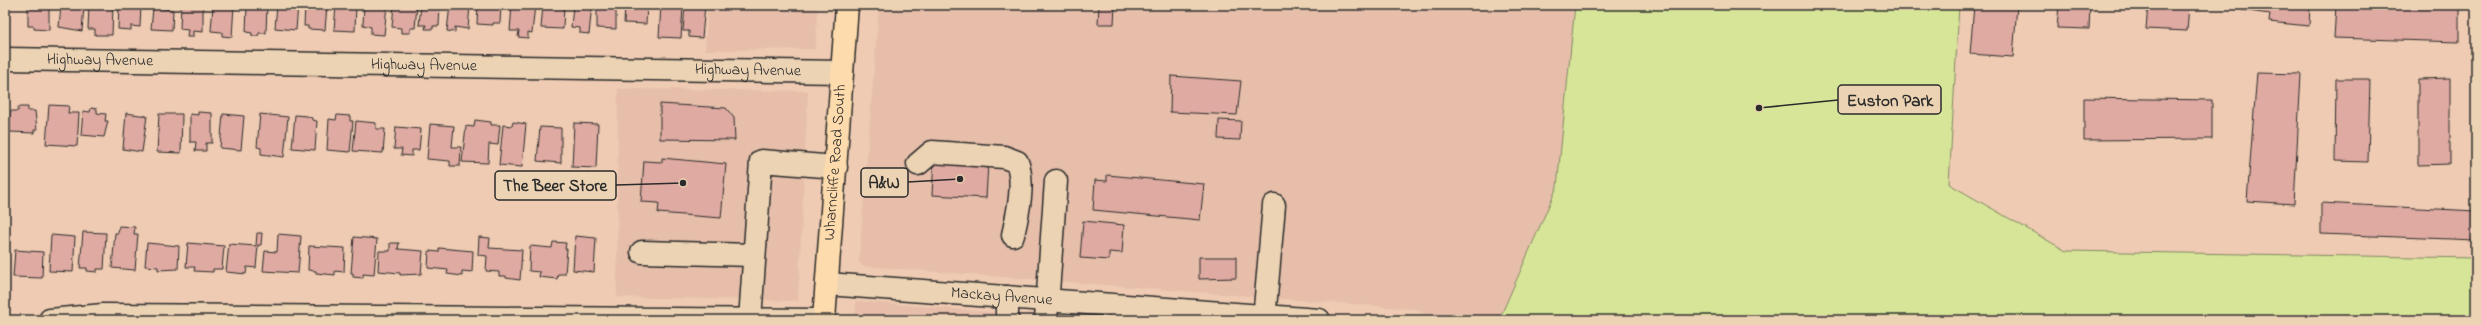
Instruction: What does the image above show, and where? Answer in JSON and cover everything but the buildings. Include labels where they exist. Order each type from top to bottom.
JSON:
[{"type":"main road","name":"Wharncliffe Road South","points":[[824,320],[847,5]]},
{"type":"street","name":"Highway Avenue","points":[[5,60],[842,72]]},
{"type":"street","points":[[918,164],[932,152],[1004,157],[1017,162],[1020,179],[1018,216],[1013,235]]},
{"type":"street","points":[[750,320],[753,255],[761,161],[836,167]]},
{"type":"street","points":[[1046,310],[1056,182]]},
{"type":"street","points":[[1264,319],[1274,205]]},
{"type":"street","points":[[642,252],[753,255]]},
{"type":"street","name":"Mackay Avenue","points":[[827,284],[1007,297],[1046,310],[1319,320]]},
{"type":"street","points":[[1007,297],[1007,320]]},
{"type":"street","points":[[50,320],[103,316],[817,320]]},
{"type":"shaded area","points":[[708,5],[818,5],[815,49],[705,50]]},
{"type":"shaded area","points":[[879,5],[1575,5],[1557,187],[1499,320],[1436,320],[1416,309],[863,266],[859,262]]},
{"type":"shaded area","points":[[618,89],[808,91],[798,301],[617,297]]},
{"type":"shaded area","points":[[856,301],[1015,314],[1014,320],[855,320]]},
{"type":"green space","points":[[1575,5],[1959,5],[1949,184],[2066,251],[2476,258],[2476,320],[1499,320],[1557,187]]},
{"type":"place","name":"Euston Park","points":[[1759,108]]},
{"type":"place","name":"A&W","points":[[960,179]]},
{"type":"place","name":"The Beer Store","points":[[683,183]]}]
